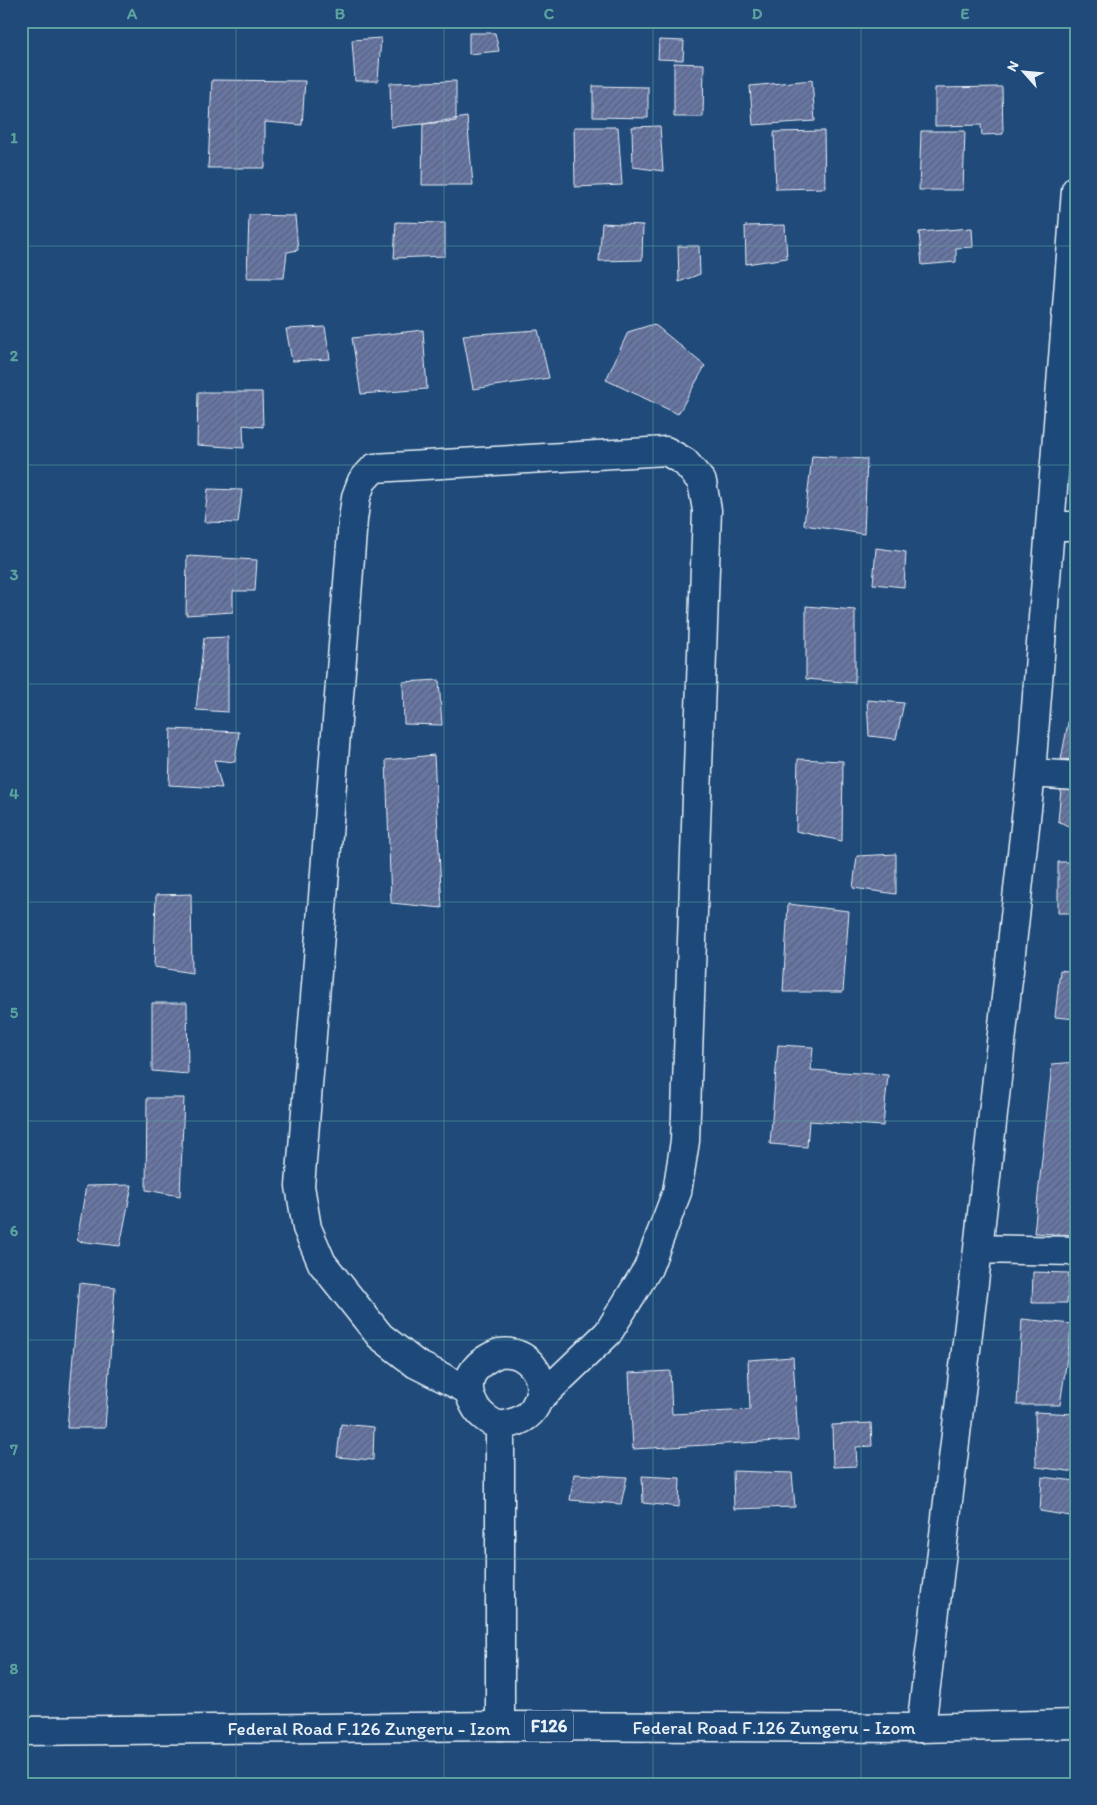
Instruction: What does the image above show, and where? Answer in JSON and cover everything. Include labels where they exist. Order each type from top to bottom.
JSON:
[{"type":"street","points":[[921,1728],[978,1248],[1031,773],[1063,526],[1076,190]]},
{"type":"street","points":[[468,1390],[416,1364],[380,1336],[322,1263],[307,1228],[300,1186],[356,497],[362,481],[374,468],[666,451],[685,462],[702,482],[706,510],[685,1141],[677,1192],[648,1268],[608,1333],[538,1400],[532,1411],[522,1419],[500,1425],[478,1412],[468,1390],[471,1376],[477,1366],[487,1358],[499,1353],[510,1353],[522,1357],[532,1365],[538,1376],[540,1388],[538,1400]]},
{"type":"street","points":[[1031,773],[1076,776]]},
{"type":"street","points":[[978,1248],[1076,1251]]},
{"type":"street","points":[[500,1425],[500,1726]]},
{"type":"street","name":"Federal Road F.126 Zungeru - Izom","points":[[21,1731],[500,1726],[921,1728],[1076,1724]]},
{"type":"building","points":[[469,33],[495,33],[499,51],[469,54]]},
{"type":"building","points":[[381,38],[378,81],[355,81],[352,40]]},
{"type":"building","points":[[659,40],[684,41],[683,60],[658,59]]},
{"type":"building","points":[[674,63],[704,64],[703,117],[674,117]]},
{"type":"building","points":[[212,80],[305,81],[302,125],[265,122],[265,168],[208,168]]},
{"type":"building","points":[[812,80],[815,121],[753,125],[750,86]]},
{"type":"building","points":[[456,81],[456,121],[391,127],[390,83]]},
{"type":"building","points":[[593,86],[648,87],[648,118],[593,117]]},
{"type":"building","points":[[1002,87],[1003,134],[982,135],[981,125],[935,126],[935,88]]},
{"type":"building","points":[[467,117],[473,185],[422,185],[423,124]]},
{"type":"building","points":[[660,126],[663,171],[633,167],[632,127]]},
{"type":"building","points":[[574,127],[618,127],[622,185],[575,187]]},
{"type":"building","points":[[824,131],[825,188],[776,189],[774,132]]},
{"type":"building","points":[[921,131],[965,131],[963,190],[919,190]]},
{"type":"building","points":[[249,215],[295,216],[298,250],[287,252],[284,278],[247,278]]},
{"type":"building","points":[[396,222],[445,223],[445,256],[394,258]]},
{"type":"building","points":[[602,223],[643,225],[642,260],[599,261]]},
{"type":"building","points":[[785,225],[787,258],[746,264],[745,226]]},
{"type":"building","points":[[972,228],[973,247],[956,248],[956,262],[922,265],[919,232]]},
{"type":"building","points":[[678,246],[699,246],[700,274],[679,282]]},
{"type":"building","points":[[654,324],[705,366],[678,414],[606,380],[628,332]]},
{"type":"building","points":[[325,327],[330,359],[292,361],[286,329]]},
{"type":"building","points":[[423,330],[427,389],[361,394],[352,338]]},
{"type":"building","points":[[538,330],[549,378],[473,389],[463,335]]},
{"type":"building","points":[[198,392],[262,392],[263,427],[243,425],[244,448],[197,445]]},
{"type":"building","points":[[812,456],[867,459],[864,534],[804,525]]},
{"type":"building","points":[[208,489],[242,490],[238,523],[204,522]]},
{"type":"building","points":[[876,548],[906,552],[904,587],[873,584]]},
{"type":"building","points":[[187,556],[257,560],[255,591],[233,591],[233,612],[186,615]]},
{"type":"building","points":[[806,606],[855,610],[855,683],[806,679]]},
{"type":"building","points":[[228,637],[228,712],[196,710],[204,638]]},
{"type":"building","points":[[439,680],[442,725],[404,724],[403,682]]},
{"type":"building","points":[[1076,682],[1076,760],[1061,759]]},
{"type":"building","points":[[867,700],[904,703],[896,739],[869,736]]},
{"type":"building","points":[[171,729],[239,732],[235,762],[214,760],[222,788],[169,785]]},
{"type":"building","points":[[434,755],[442,908],[391,903],[386,760]]},
{"type":"building","points":[[798,759],[843,761],[842,841],[796,831]]},
{"type":"building","points":[[1061,788],[1076,789],[1076,847],[1074,829],[1058,821]]},
{"type":"building","points":[[896,854],[896,894],[853,888],[857,856]]},
{"type":"building","points":[[1058,862],[1076,862],[1076,913],[1058,913]]},
{"type":"building","points":[[191,894],[192,973],[154,967],[156,895]]},
{"type":"building","points":[[788,904],[849,911],[843,992],[783,992]]},
{"type":"building","points":[[1060,970],[1076,972],[1076,1019],[1055,1017]]},
{"type":"building","points":[[152,1003],[187,1003],[188,1074],[152,1071]]},
{"type":"building","points":[[778,1045],[813,1047],[811,1070],[888,1075],[883,1126],[809,1121],[807,1147],[770,1144]]},
{"type":"building","points":[[1076,1062],[1076,1235],[1034,1233],[1052,1064]]},
{"type":"building","points":[[147,1098],[184,1098],[180,1196],[146,1190]]},
{"type":"building","points":[[132,1185],[120,1246],[77,1241],[86,1186]]},
{"type":"building","points":[[1033,1272],[1069,1273],[1067,1303],[1032,1303]]},
{"type":"building","points":[[79,1283],[115,1287],[105,1428],[67,1428]]},
{"type":"building","points":[[1022,1319],[1072,1324],[1060,1405],[1017,1405]]},
{"type":"building","points":[[793,1357],[798,1440],[633,1449],[629,1373],[670,1371],[672,1414],[750,1410],[748,1360]]},
{"type":"building","points":[[1035,1412],[1076,1414],[1076,1472],[1036,1467]]},
{"type":"building","points":[[871,1423],[872,1446],[856,1447],[857,1466],[833,1467],[832,1425]]},
{"type":"building","points":[[341,1424],[374,1427],[373,1460],[337,1457]]},
{"type":"building","points":[[733,1471],[792,1473],[795,1507],[734,1509]]},
{"type":"building","points":[[574,1474],[627,1477],[621,1504],[570,1500]]},
{"type":"building","points":[[642,1476],[680,1478],[679,1507],[643,1503]]},
{"type":"building","points":[[1042,1477],[1076,1481],[1076,1517],[1040,1511]]}]
